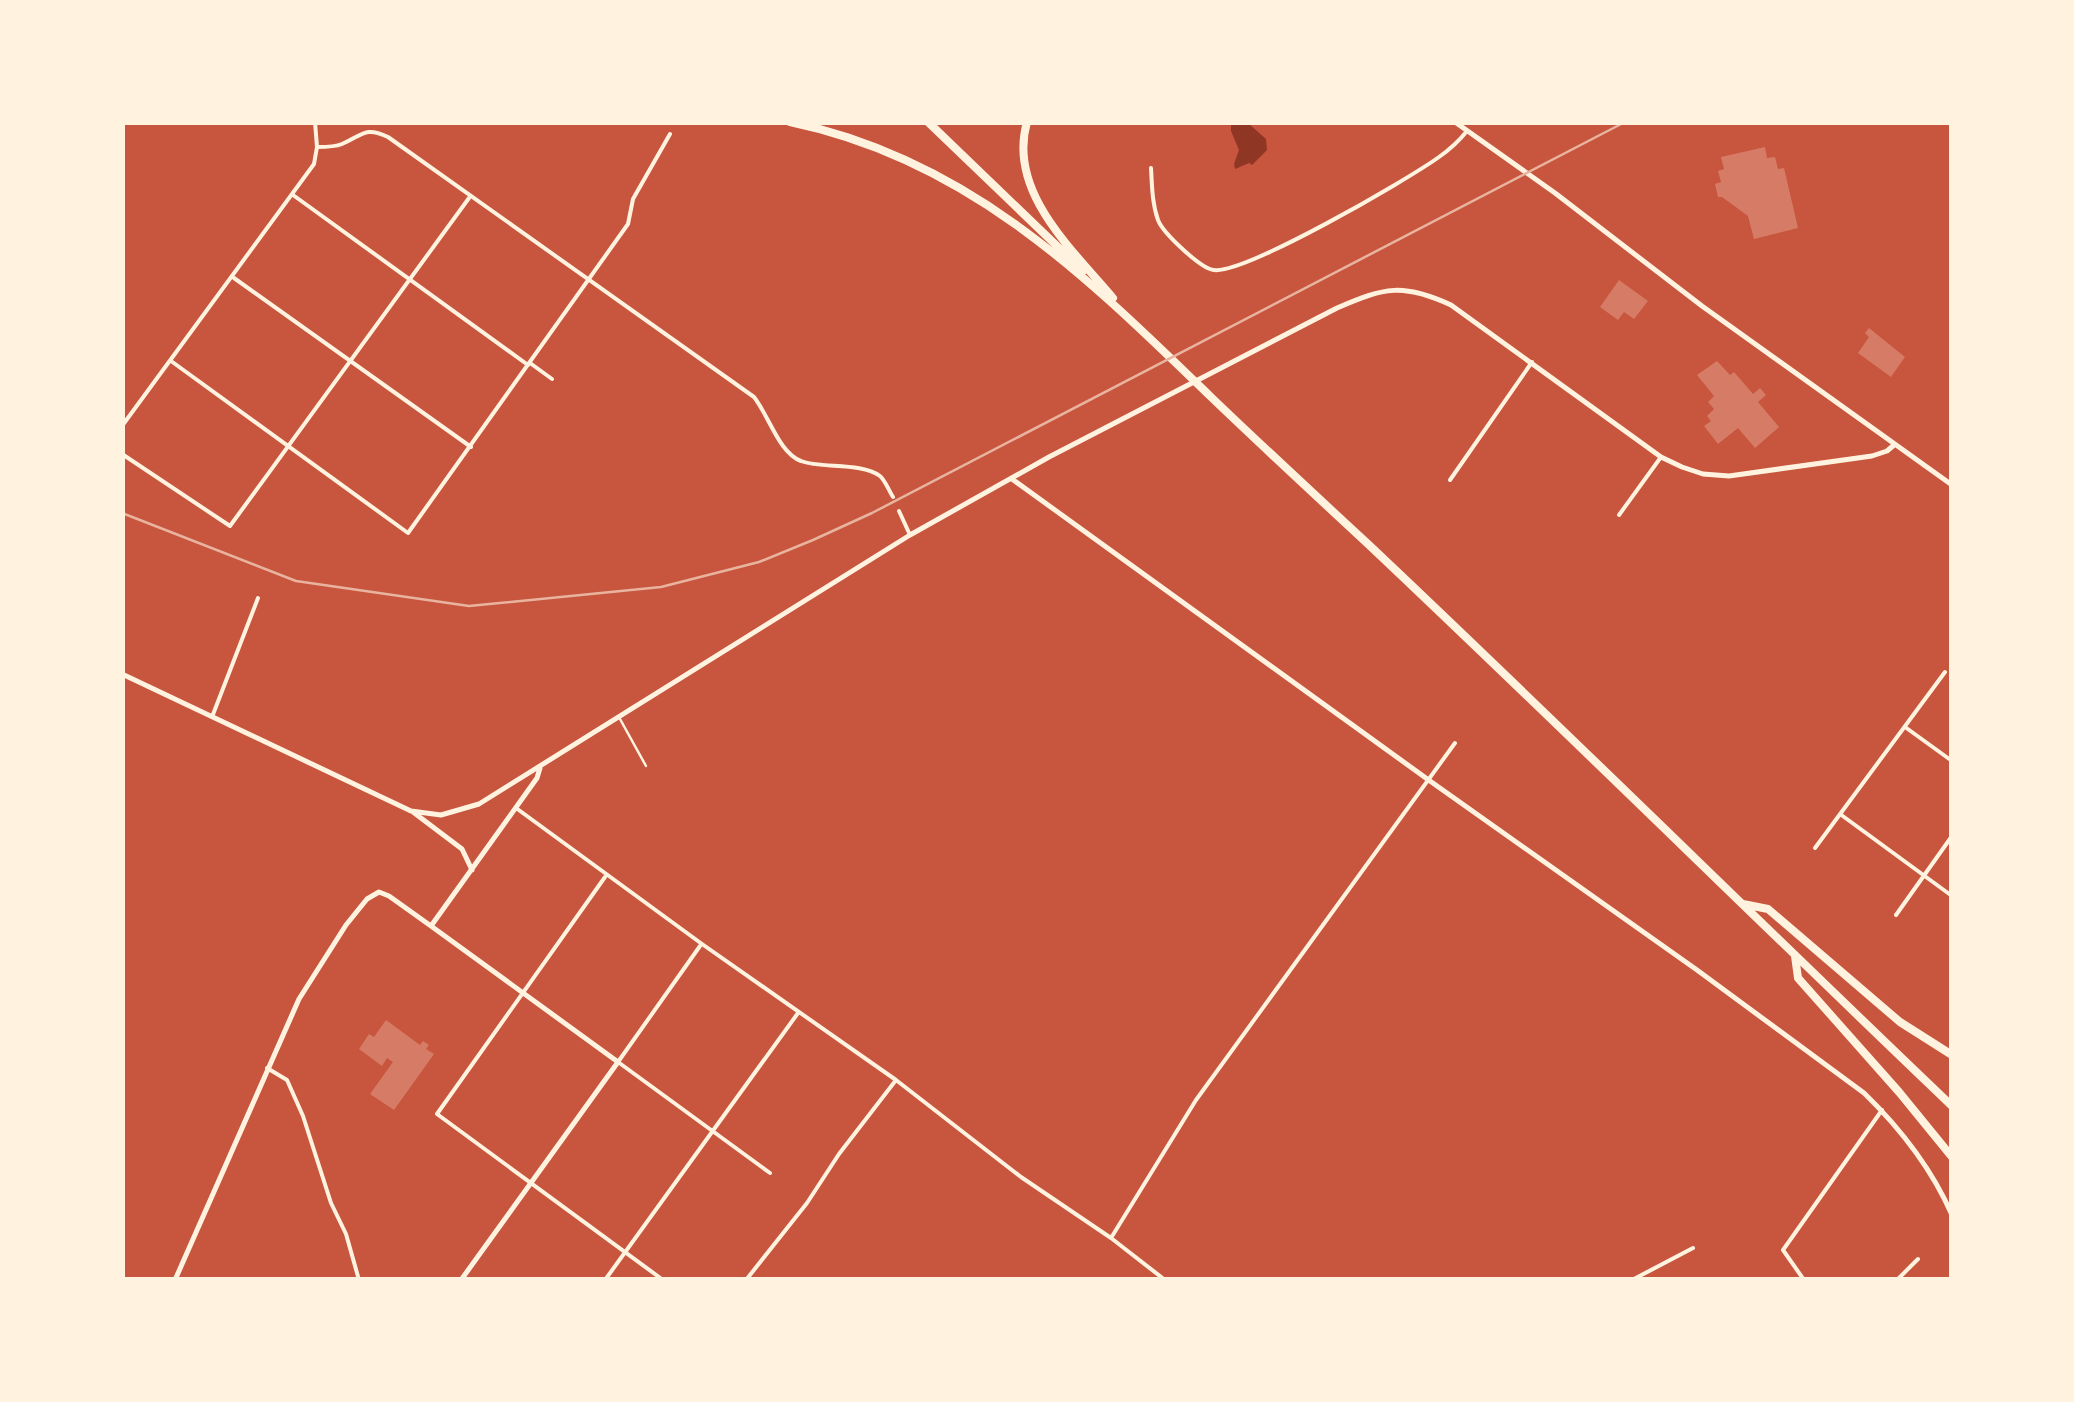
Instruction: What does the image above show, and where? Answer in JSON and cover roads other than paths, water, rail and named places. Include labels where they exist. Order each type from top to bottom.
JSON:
[{"type":"highway","points":[[790,122],[875,147],[965,191],[1042,243],[1126,313]]},
{"type":"highway","points":[[928,122],[1952,1106]]},
{"type":"highway","points":[[1027,122],[1022,139],[1032,194],[1048,220],[1126,313]]},
{"type":"highway","points":[[1743,904],[1768,909],[1886,1010],[1952,1055]]},
{"type":"highway","points":[[1795,956],[1798,978],[1952,1158]]},
{"type":"street","points":[[122,426],[314,164],[315,122]]},
{"type":"street","points":[[1455,122],[1952,485]]},
{"type":"street","points":[[317,147],[340,146],[359,134],[375,130],[388,136],[754,397],[766,412],[783,449],[800,461],[856,468],[880,476],[893,497]]},
{"type":"street","points":[[1151,168],[1153,200],[1160,225],[1208,270],[1224,270],[1255,259],[1392,188],[1442,156],[1467,131]]},
{"type":"street","points":[[172,361],[408,533],[628,224],[633,199],[670,134]]},
{"type":"street","points":[[293,195],[552,379]]},
{"type":"street","points":[[122,454],[230,526],[470,197]]},
{"type":"street","points":[[233,278],[470,447]]},
{"type":"street","points":[[411,811],[441,815],[479,804],[910,535],[1143,408],[1369,294],[1398,288],[1424,292],[1452,304],[1661,457],[1703,474],[1729,476],[1872,456],[1894,445]]},
{"type":"street","points":[[1450,480],[1532,362]]},
{"type":"street","points":[[1619,516],[1661,457]]},
{"type":"street","points":[[1012,478],[1852,1083],[1882,1110],[1926,1164],[1952,1215]]},
{"type":"street","points":[[899,512],[910,535]]},
{"type":"street","points":[[212,717],[258,598]]},
{"type":"street","points":[[1816,848],[1945,672]]},
{"type":"street","points":[[122,674],[411,811],[455,842],[472,870]]},
{"type":"street","points":[[1905,726],[1952,761]]},
{"type":"street","points":[[1110,1238],[1196,1100],[1455,743]]},
{"type":"street","points":[[431,926],[516,808],[540,766]]},
{"type":"street","points":[[516,808],[896,1080],[1021,1177],[1165,1280]]},
{"type":"street","points":[[1840,814],[1952,896]]},
{"type":"street","points":[[1896,914],[1952,836]]},
{"type":"street","points":[[606,876],[437,1114],[663,1280]]},
{"type":"street","points":[[174,1280],[299,999],[346,924],[368,898],[379,892],[525,992],[770,1173]]},
{"type":"street","points":[[461,1280],[702,944]]},
{"type":"street","points":[[605,1280],[798,1013]]},
{"type":"street","points":[[267,1068],[287,1080],[303,1116],[331,1203],[352,1252],[358,1280]]},
{"type":"street","points":[[746,1280],[896,1080]]},
{"type":"street","points":[[1804,1280],[1783,1250],[1882,1110]]},
{"type":"street","points":[[1632,1280],[1693,1248]]},
{"type":"street","points":[[1897,1280],[1918,1259]]},
{"type":"lane","points":[[618,715],[646,766]]},
{"type":"railway","points":[[122,513],[296,581],[469,606],[661,587],[759,562],[872,513],[1625,122]]}]
